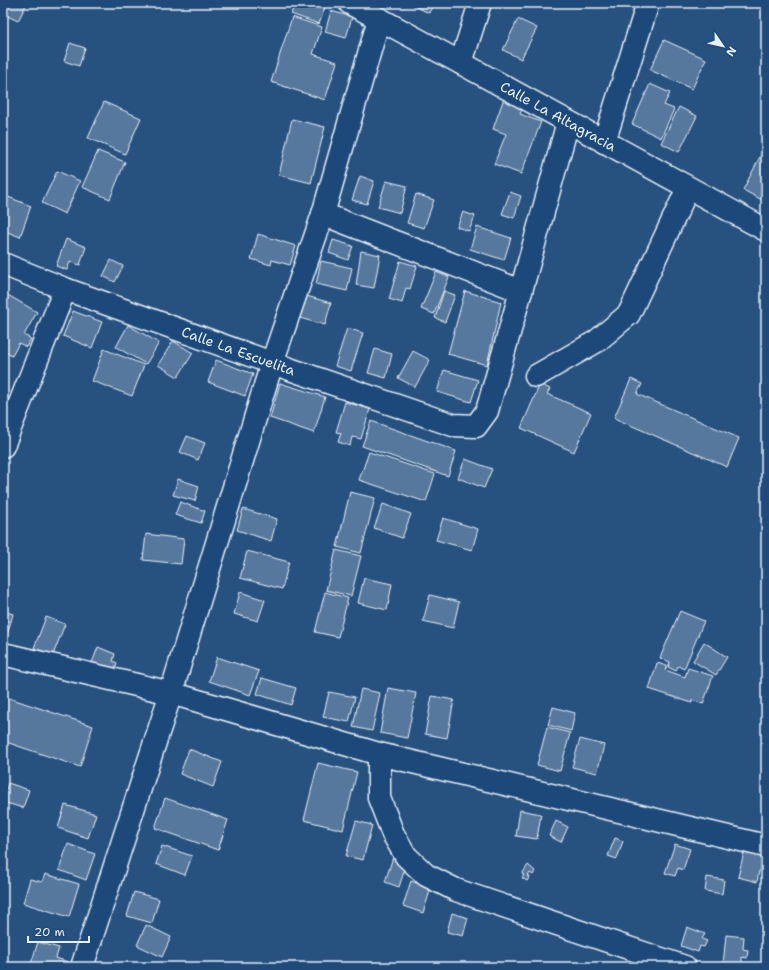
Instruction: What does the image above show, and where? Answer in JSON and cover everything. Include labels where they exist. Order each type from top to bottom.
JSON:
[{"type":"street","name":"Calle La Altagracia","points":[[350,3],[766,230]]},
{"type":"street","points":[[461,63],[480,3]]},
{"type":"street","points":[[604,142],[648,3]]},
{"type":"street","points":[[82,967],[172,693],[272,363],[323,214],[379,19]]},
{"type":"street","points":[[323,214],[521,291],[568,122]]},
{"type":"street","points":[[536,376],[597,341],[630,314],[688,188]]},
{"type":"street","name":"Calle La Escuelita","points":[[3,264],[65,289],[272,363],[453,425],[476,426],[487,411],[521,291]]},
{"type":"street","points":[[3,446],[65,289]]},
{"type":"street","points":[[3,654],[172,693],[379,754],[766,846]]},
{"type":"street","points":[[379,754],[379,798],[392,834],[406,856],[426,874],[456,890],[685,967]]},
{"type":"building","points":[[3,3],[27,3],[18,21],[3,14]]},
{"type":"building","points":[[295,3],[320,3],[326,5],[319,24],[291,14]]},
{"type":"building","points":[[408,3],[434,3],[429,13]]},
{"type":"building","points":[[331,11],[352,17],[346,38],[325,32]]},
{"type":"building","points":[[292,17],[322,27],[313,54],[337,62],[325,100],[271,82]]},
{"type":"building","points":[[518,19],[537,28],[521,59],[503,50]]},
{"type":"building","points":[[664,40],[706,59],[692,89],[650,70]]},
{"type":"building","points":[[70,43],[85,48],[79,66],[64,61]]},
{"type":"building","points":[[650,84],[670,93],[664,105],[674,109],[661,138],[632,124]]},
{"type":"building","points":[[504,98],[524,105],[520,114],[541,122],[521,174],[494,164],[506,134],[493,129]]},
{"type":"building","points":[[104,102],[141,118],[125,154],[88,138]]},
{"type":"building","points":[[679,107],[697,116],[679,152],[661,143]]},
{"type":"building","points":[[292,119],[325,127],[311,183],[279,175]]},
{"type":"building","points":[[766,145],[766,202],[743,190]]},
{"type":"building","points":[[98,151],[125,162],[110,199],[82,187]]},
{"type":"building","points":[[57,171],[80,181],[65,214],[42,203]]},
{"type":"building","points":[[360,176],[374,181],[367,204],[352,200]]},
{"type":"building","points":[[386,181],[407,186],[400,213],[378,207]]},
{"type":"building","points":[[510,192],[521,196],[514,218],[502,214]]},
{"type":"building","points":[[416,194],[434,200],[424,228],[407,223]]},
{"type":"building","points":[[3,195],[31,206],[20,237],[5,231],[3,236]]},
{"type":"building","points":[[463,212],[475,216],[469,231],[457,227]]},
{"type":"building","points":[[477,227],[511,238],[504,260],[470,249]]},
{"type":"building","points":[[258,234],[296,246],[290,265],[272,260],[271,265],[251,259]]},
{"type":"building","points":[[66,239],[86,247],[80,265],[70,262],[67,270],[56,266]]},
{"type":"building","points":[[333,240],[353,246],[348,260],[329,253]]},
{"type":"building","points":[[361,251],[380,255],[374,288],[356,285]]},
{"type":"building","points":[[111,260],[123,266],[115,282],[103,276]]},
{"type":"building","points":[[321,261],[352,268],[347,291],[316,284]]},
{"type":"building","points":[[400,261],[417,266],[410,289],[406,288],[402,303],[389,299]]},
{"type":"building","points":[[436,272],[449,277],[434,314],[421,309]]},
{"type":"building","points":[[444,291],[455,295],[445,322],[435,318]]},
{"type":"building","points":[[465,291],[501,302],[487,365],[448,354]]},
{"type":"building","points":[[6,294],[37,312],[24,335],[31,339],[26,347],[19,343],[12,356],[3,351],[3,299]]},
{"type":"building","points":[[303,295],[331,303],[325,325],[296,317]]},
{"type":"building","points":[[73,311],[102,322],[92,348],[63,336]]},
{"type":"building","points":[[128,325],[159,343],[146,364],[116,347]]},
{"type":"building","points":[[347,328],[363,333],[351,371],[335,366]]},
{"type":"building","points":[[173,341],[193,353],[178,377],[158,365]]},
{"type":"building","points":[[104,349],[144,365],[132,396],[92,381]]},
{"type":"building","points":[[375,349],[392,354],[386,378],[368,373]]},
{"type":"building","points":[[413,351],[430,360],[415,387],[398,378]]},
{"type":"building","points":[[216,360],[253,374],[245,396],[208,382]]},
{"type":"building","points":[[444,370],[478,380],[471,402],[437,392]]},
{"type":"building","points":[[631,379],[642,384],[637,394],[739,438],[727,467],[614,418]]},
{"type":"building","points":[[280,383],[325,397],[314,433],[270,418]]},
{"type":"building","points":[[540,384],[550,389],[547,394],[591,413],[574,452],[521,428]]},
{"type":"building","points":[[345,402],[370,409],[361,439],[352,437],[350,446],[338,442],[341,433],[336,432]]},
{"type":"building","points":[[371,421],[456,451],[448,476],[362,446]]},
{"type":"building","points":[[187,436],[205,443],[198,460],[180,452]]},
{"type":"building","points":[[369,452],[435,474],[426,502],[359,480]]},
{"type":"building","points":[[465,459],[492,469],[484,488],[458,478]]},
{"type":"building","points":[[178,479],[199,486],[195,501],[173,495]]},
{"type":"building","points":[[350,492],[375,498],[361,553],[337,547]]},
{"type":"building","points":[[180,502],[205,511],[201,523],[175,515]]},
{"type":"building","points":[[383,504],[411,514],[402,538],[374,528]]},
{"type":"building","points":[[243,509],[277,519],[271,541],[237,530]]},
{"type":"building","points":[[443,518],[478,529],[472,550],[436,540]]},
{"type":"building","points":[[146,534],[184,539],[181,564],[143,560]]},
{"type":"building","points":[[336,550],[361,556],[351,596],[326,590]]},
{"type":"building","points":[[247,551],[289,562],[282,589],[240,578]]},
{"type":"building","points":[[364,578],[392,584],[387,610],[358,603]]},
{"type":"building","points":[[240,592],[265,600],[258,621],[234,614]]},
{"type":"building","points":[[325,592],[348,598],[338,637],[315,632]]},
{"type":"building","points":[[430,595],[459,602],[453,628],[423,621]]},
{"type":"building","points":[[3,611],[13,614],[6,639],[3,639]]},
{"type":"building","points":[[680,611],[704,621],[684,669],[678,666],[676,671],[668,667],[670,662],[660,658]]},
{"type":"building","points":[[46,617],[65,624],[53,655],[34,648]]},
{"type":"building","points":[[704,642],[727,657],[716,675],[693,661]]},
{"type":"building","points":[[98,647],[115,654],[113,661],[117,663],[114,671],[92,663]]},
{"type":"building","points":[[217,657],[259,671],[250,695],[209,681]]},
{"type":"building","points":[[657,663],[667,666],[665,670],[685,677],[688,668],[713,676],[703,704],[692,700],[692,703],[649,689]]},
{"type":"building","points":[[262,678],[296,688],[291,705],[257,694]]},
{"type":"building","points":[[388,688],[416,693],[407,738],[380,733]]},
{"type":"building","points":[[361,689],[380,693],[372,731],[353,727]]},
{"type":"building","points":[[329,692],[355,697],[349,722],[323,717]]},
{"type":"building","points":[[432,696],[454,700],[447,738],[425,734]]},
{"type":"building","points":[[6,697],[93,726],[80,767],[3,741],[3,705]]},
{"type":"building","points":[[553,707],[575,713],[571,731],[548,725]]},
{"type":"building","points":[[547,727],[570,733],[560,771],[537,765]]},
{"type":"building","points":[[580,739],[604,745],[597,773],[572,767]]},
{"type":"building","points":[[189,749],[222,762],[213,787],[180,774]]},
{"type":"building","points":[[318,763],[357,772],[343,830],[304,820]]},
{"type":"building","points":[[8,783],[29,790],[23,808],[3,802]]},
{"type":"building","points":[[165,798],[228,820],[218,850],[155,828]]},
{"type":"building","points":[[65,805],[96,814],[88,838],[58,828]]},
{"type":"building","points":[[520,810],[541,814],[537,839],[516,836]]},
{"type":"building","points":[[356,821],[372,825],[363,860],[346,856]]},
{"type":"building","points":[[556,821],[568,827],[561,842],[549,836]]},
{"type":"building","points":[[615,838],[623,841],[617,859],[608,856]]},
{"type":"building","points":[[68,844],[95,854],[86,880],[59,870]]},
{"type":"building","points":[[675,844],[690,849],[683,870],[678,868],[675,876],[665,873]]},
{"type":"building","points":[[162,846],[192,856],[185,875],[156,864]]},
{"type":"building","points":[[745,848],[764,852],[761,864],[766,865],[765,872],[759,871],[757,882],[738,877]]},
{"type":"building","points":[[393,857],[407,862],[399,887],[385,882]]},
{"type":"building","points":[[528,865],[535,871],[533,875],[530,873],[528,876],[530,877],[527,881],[522,878],[524,875],[522,874]]},
{"type":"building","points":[[45,874],[79,884],[69,917],[23,903],[30,879],[42,882]]},
{"type":"building","points":[[707,877],[724,880],[722,894],[705,891]]},
{"type":"building","points":[[411,881],[431,888],[423,913],[403,906]]},
{"type":"building","points":[[134,892],[159,899],[152,923],[127,916]]},
{"type":"building","points":[[452,913],[468,918],[463,936],[447,932]]},
{"type":"building","points":[[146,925],[171,937],[162,957],[137,945]]},
{"type":"building","points":[[687,927],[705,934],[702,939],[707,941],[704,947],[700,946],[698,952],[681,946]]},
{"type":"building","points":[[726,935],[744,937],[743,949],[748,950],[747,958],[742,957],[742,967],[723,965]]},
{"type":"building","points":[[38,942],[59,948],[56,958],[68,962],[67,967],[30,967]]}]
